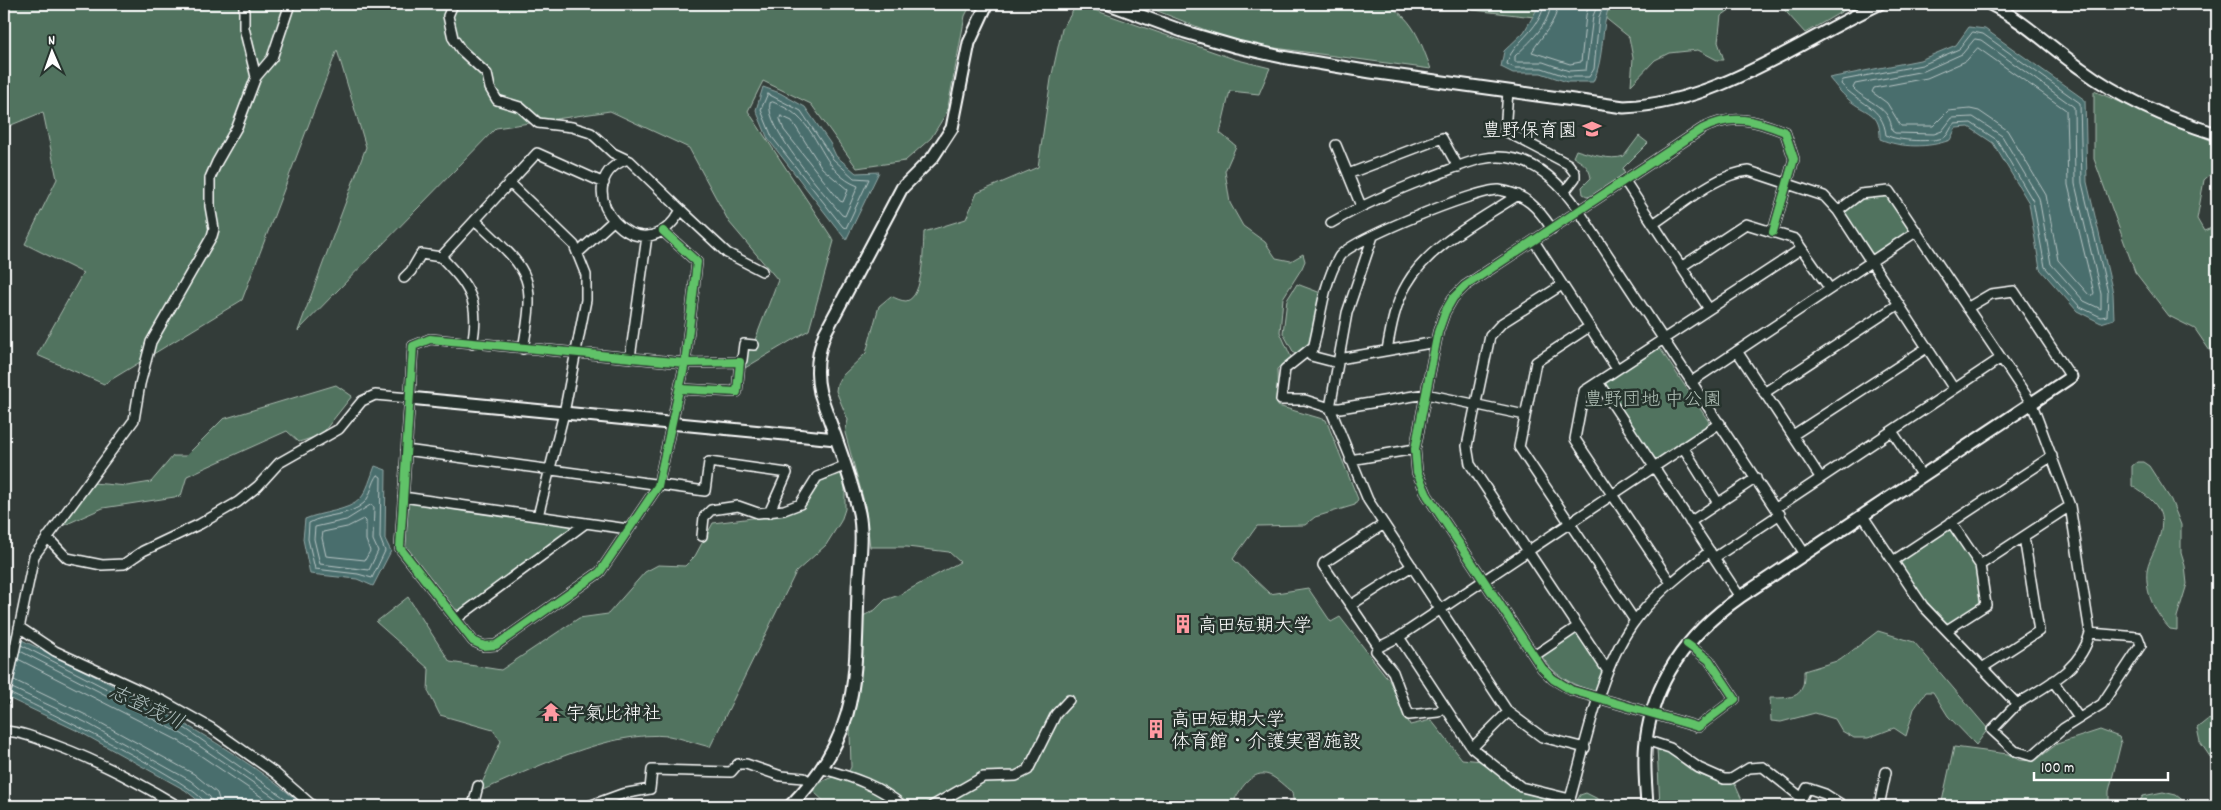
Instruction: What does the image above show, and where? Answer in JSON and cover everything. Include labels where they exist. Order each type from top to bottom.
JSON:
[{"type":"street","points":[[244,4],[244,28],[256,77]]},
{"type":"street","points":[[4,701],[34,556],[134,420],[140,384],[151,342],[212,236],[214,229],[209,190],[210,178],[237,127],[256,77],[272,58],[290,4]]},
{"type":"street","points":[[453,4],[448,16],[453,38],[461,50],[487,74],[497,100],[520,107],[538,123],[584,130],[601,141],[613,153],[630,161],[727,253],[762,271]]},
{"type":"street","points":[[790,806],[812,783],[823,768],[848,715],[856,673],[859,514],[817,381],[817,361],[821,344],[902,188],[933,157],[952,128],[969,43],[987,4]]},
{"type":"street","points":[[1109,4],[1178,29],[1251,50],[1329,65],[1617,106],[1647,106],[1670,102],[1712,89],[1879,4]]},
{"type":"street","points":[[1990,4],[2004,11],[2080,68],[2120,95],[2155,113],[2217,134]]},
{"type":"street","points":[[1508,91],[1504,131],[1568,164],[1573,170],[1575,178],[1565,191]]},
{"type":"street","points":[[1687,644],[1709,660],[1735,699],[1698,727],[1571,690],[1561,685],[1542,668],[1427,494],[1416,472],[1415,449],[1436,342],[1445,312],[1453,298],[1465,286],[1709,125],[1724,121],[1750,120],[1785,132],[1794,159],[1773,232]]},
{"type":"street","points":[[1348,174],[1442,138],[1458,167]]},
{"type":"street","points":[[1336,145],[1360,206]]},
{"type":"street","points":[[441,257],[538,153],[604,183]]},
{"type":"street","points":[[1331,223],[1360,206],[1482,159],[1519,160],[1551,176],[1565,191],[1579,211],[1806,554]]},
{"type":"street","points":[[625,160],[619,162],[610,172],[604,183],[603,200],[613,221],[629,232],[647,236],[662,231],[669,226],[681,210]]},
{"type":"street","points":[[1653,224],[1730,174],[1749,171],[1824,196],[1838,211],[1954,388]]},
{"type":"street","points":[[1625,181],[1709,309]]},
{"type":"street","points":[[510,182],[579,252],[586,274],[587,291],[564,413],[538,516]]},
{"type":"street","points":[[1436,342],[1387,350],[1339,361],[1312,356],[1324,294],[1340,255],[1393,226],[1486,190],[1498,190],[1518,195],[1538,208],[1552,229]]},
{"type":"street","points":[[1838,211],[1860,194],[1890,191],[2032,404],[2070,506],[2090,633],[2085,648],[2077,660],[2053,681],[2017,704],[1992,730],[2015,752],[2032,756],[2064,728],[2106,699],[2141,644],[2138,637],[2090,633]]},
{"type":"street","points":[[1387,350],[1398,303],[1416,270],[1436,250],[1518,195]]},
{"type":"street","points":[[475,220],[513,256],[526,278],[530,301],[522,349]]},
{"type":"street","points":[[579,252],[613,221]]},
{"type":"street","points":[[1681,267],[1746,224],[1796,239],[1830,289]]},
{"type":"street","points":[[662,231],[698,262],[685,363],[658,486],[600,572],[496,645],[484,646],[476,643],[400,548],[413,346],[430,339],[685,363],[740,362]]},
{"type":"street","points":[[1691,382],[1917,231]]},
{"type":"street","points":[[630,358],[647,236]]},
{"type":"street","points":[[1374,236],[1353,293],[1330,408],[1350,460],[1368,500],[1508,712],[1542,737],[1585,748]]},
{"type":"street","points":[[1534,241],[1617,369]]},
{"type":"street","points":[[1671,583],[1575,439],[1584,391],[1801,249]]},
{"type":"street","points":[[404,278],[411,271],[420,254],[441,257],[464,281],[472,297],[475,321],[472,344]]},
{"type":"street","points":[[1562,285],[1495,330],[1490,336],[1467,446],[1470,464],[1607,670]]},
{"type":"street","points":[[1647,806],[1646,740],[1652,713],[1668,673],[1687,644],[1712,618],[1740,597],[2071,377],[2014,292],[1991,294],[1967,308]]},
{"type":"street","points":[[1764,393],[1899,304]]},
{"type":"street","points":[[1590,328],[1536,362],[1519,447],[1635,621]]},
{"type":"street","points":[[680,389],[737,392],[744,344],[754,345]]},
{"type":"street","points":[[1314,346],[1285,369],[1282,400],[1305,400],[1330,408],[1340,408],[1426,394],[1525,415]]},
{"type":"street","points":[[1793,435],[1928,347]]},
{"type":"street","points":[[1736,351],[1820,477]]},
{"type":"street","points":[[1399,636],[1472,748],[1521,787],[1570,799],[1607,670],[1635,621],[1671,583],[1778,511],[1820,477],[2001,358]]},
{"type":"street","points":[[1598,382],[1740,597]]},
{"type":"street","points":[[47,537],[67,558],[102,565],[124,564],[143,551],[200,524],[238,502],[279,463],[339,429],[362,401],[375,395],[836,439]]},
{"type":"street","points":[[1444,707],[1438,712],[1409,715],[1393,672],[1376,651],[1720,423]]},
{"type":"street","points":[[1892,431],[1922,476]]},
{"type":"street","points":[[1683,447],[1718,502]]},
{"type":"street","points":[[1350,460],[1415,449]]},
{"type":"street","points":[[406,450],[705,491],[709,462],[787,473],[769,513]]},
{"type":"street","points":[[1893,561],[2052,456]]},
{"type":"street","points":[[702,536],[704,517],[714,508],[738,506],[756,513],[769,513],[795,506],[810,490],[815,479],[844,466]]},
{"type":"street","points":[[1690,522],[1756,478]]},
{"type":"street","points":[[403,497],[628,529]]},
{"type":"street","points":[[1980,565],[2070,506]]},
{"type":"street","points":[[1863,516],[1923,606],[2017,704]]},
{"type":"street","points":[[1947,630],[1986,605],[1980,565],[1951,522]]},
{"type":"street","points":[[456,619],[586,523]]},
{"type":"street","points":[[1379,648],[1323,565],[1384,524]]},
{"type":"street","points":[[1982,668],[2039,631],[2024,537]]},
{"type":"street","points":[[1351,606],[1412,566]]},
{"type":"street","points":[[1534,656],[1578,627]]},
{"type":"street","points":[[18,629],[55,651],[163,701],[211,728],[275,773],[314,806]]},
{"type":"street","points":[[2053,681],[2079,718]]},
{"type":"street","points":[[932,806],[983,777],[1016,776],[1028,770],[1056,714],[1069,700]]},
{"type":"street","points":[[1472,748],[1508,712]]},
{"type":"street","points":[[4,730],[31,736],[81,754],[126,775],[178,806]]},
{"type":"street","points":[[1646,740],[1670,748],[1687,760],[1720,778],[1730,779],[1749,768],[1763,767],[1802,798],[1807,788],[1825,794],[1844,806]]},
{"type":"street","points":[[589,806],[622,794],[650,789],[652,770],[732,772],[738,764],[746,764],[781,776],[804,778],[812,783]]},
{"type":"street","points":[[823,768],[862,780],[888,794],[903,806]]},
{"type":"street","points":[[1880,806],[1886,772]]},
{"type":"street","points":[[473,806],[478,786]]},
{"type":"green space","points":[[4,4],[971,4],[965,16],[947,112],[931,138],[905,161],[857,168],[811,104],[763,81],[748,111],[834,241],[809,330],[745,368],[748,348],[758,349],[755,340],[778,280],[729,222],[689,148],[610,111],[496,128],[298,331],[366,147],[337,50],[242,300],[104,384],[37,355],[83,273],[25,244],[57,179],[43,112],[4,128]]},
{"type":"green space","points":[[1077,4],[1234,59],[1270,68],[1259,94],[1230,91],[1220,133],[1236,146],[1225,171],[1230,203],[1243,226],[1265,242],[1276,258],[1291,261],[1303,254],[1305,261],[1302,268],[1283,298],[1280,332],[1291,357],[1277,369],[1278,406],[1326,420],[1358,499],[1355,505],[1315,517],[1305,525],[1257,526],[1233,559],[1270,594],[1308,588],[1331,622],[1340,617],[1389,680],[1410,725],[1431,720],[1462,759],[1482,761],[1520,792],[1575,805],[1580,795],[1586,793],[1612,806],[1294,806],[1292,792],[1275,778],[1263,774],[1253,777],[1244,785],[1235,799],[1239,806],[829,806],[814,792],[816,787],[824,781],[848,773],[851,767],[850,732],[859,683],[863,616],[875,610],[885,600],[899,595],[960,562],[949,552],[907,547],[870,547],[865,505],[845,433],[848,420],[836,391],[837,384],[840,378],[866,353],[879,306],[891,296],[906,301],[912,298],[919,282],[923,260],[924,232],[966,219],[977,193],[1038,167],[1051,79],[1062,29]]},
{"type":"green space","points":[[1140,4],[1383,4],[1401,15],[1414,30],[1431,69],[1238,43]]},
{"type":"green space","points":[[1464,4],[1540,4],[1534,17],[1473,10]]},
{"type":"green space","points":[[1610,4],[1738,4],[1721,16],[1718,42],[1724,60],[1717,60],[1698,50],[1669,53],[1655,60],[1631,85],[1633,58],[1629,37],[1604,17]]},
{"type":"green space","points":[[1779,4],[1855,4],[1805,33]]},
{"type":"green space","points":[[2094,91],[2217,143],[2217,168],[2204,180],[2197,219],[2204,231],[2217,226],[2217,373],[2210,351],[2195,329],[2169,316],[2135,272],[2094,159]]},
{"type":"green space","points":[[1639,136],[1648,143],[1623,168],[1625,175],[1591,198],[1583,194],[1582,187],[1591,178],[1589,170],[1585,165],[1573,157],[1576,150],[1613,158],[1624,156]]},
{"type":"green space","points":[[1887,194],[1909,226],[1908,232],[1873,254],[1870,254],[1844,214],[1844,211],[1862,199]]},
{"type":"green space","points":[[1297,284],[1321,293],[1313,338],[1309,344],[1295,355],[1283,333],[1287,300]]},
{"type":"green space","name":"豊野団地 中公園","points":[[1657,349],[1661,350],[1709,422],[1707,426],[1658,459],[1653,459],[1605,387],[1606,381]]},
{"type":"green space","points":[[336,385],[352,396],[321,435],[299,442],[287,431],[187,476],[181,496],[103,508],[60,527],[93,483],[127,486],[151,482],[173,456],[186,456],[223,419]]},
{"type":"green space","points":[[2137,462],[2143,462],[2149,466],[2171,500],[2181,525],[2181,553],[2187,584],[2177,617],[2177,630],[2170,629],[2165,623],[2149,595],[2147,570],[2159,538],[2162,519],[2156,505],[2132,486],[2132,466]]},
{"type":"green space","points":[[841,474],[845,486],[845,509],[841,521],[826,545],[796,572],[710,747],[669,736],[622,739],[572,753],[478,792],[501,741],[493,730],[440,715],[428,691],[429,669],[376,622],[408,597],[450,662],[501,670],[579,618],[608,614],[645,572],[658,565],[685,566],[695,556],[713,523],[784,514],[803,506],[818,482]]},
{"type":"green space","points":[[412,502],[569,525],[570,531],[462,610],[453,609],[406,548],[404,542],[406,506]]},
{"type":"green space","points":[[1948,530],[1952,530],[1976,567],[1983,601],[1947,624],[1929,605],[1899,563],[1901,559]]},
{"type":"green space","points":[[1878,631],[1914,642],[1988,729],[1976,745],[1948,716],[1933,692],[1926,692],[1914,709],[1906,736],[1894,728],[1868,738],[1854,738],[1842,731],[1835,719],[1815,713],[1781,722],[1771,721],[1770,698],[1786,698],[1796,695],[1802,687],[1804,671],[1840,660]]},
{"type":"green space","points":[[1576,632],[1603,671],[1598,688],[1594,692],[1578,686],[1557,674],[1541,655]]},
{"type":"green space","points":[[2217,718],[2217,767],[2200,742],[2197,728],[2207,720]]},
{"type":"green space","points":[[2100,730],[2119,737],[2121,743],[2109,791],[2109,806],[1941,806],[1954,747],[2008,754],[2019,760],[2035,761],[2057,744]]},
{"type":"green space","points":[[1657,748],[1671,750],[1678,759],[1696,773],[1710,778],[1734,782],[1742,800],[1749,806],[1660,806]]},
{"type":"green space","points":[[2163,792],[2176,795],[2190,806],[2136,806],[2143,796]]},
{"type":"water","points":[[1540,4],[1610,4],[1599,63],[1593,82],[1567,82],[1541,73],[1513,73],[1501,67],[1504,51],[1524,32]]},
{"type":"water","points":[[1969,27],[1985,29],[2085,100],[2087,182],[2113,293],[2114,319],[2101,323],[2077,311],[2040,269],[2029,203],[1993,143],[1969,127],[1956,128],[1950,140],[1924,146],[1897,144],[1880,139],[1880,130],[1875,118],[1848,99],[1829,78],[1920,60],[1956,45]]},
{"type":"water","points":[[763,87],[780,93],[805,107],[830,143],[836,156],[856,173],[879,172],[846,240],[768,139],[756,110]]},
{"type":"water","points":[[375,466],[386,470],[385,539],[391,551],[373,586],[357,579],[310,574],[303,539],[305,519],[342,509],[355,503],[365,492]]},
{"type":"water","name":"志登茂川","points":[[4,631],[121,689],[197,731],[270,779],[304,806],[205,806],[185,790],[80,732],[4,696]]},
{"type":"cycle path","points":[[1687,644],[1709,660],[1735,699],[1698,727],[1571,690],[1553,679],[1542,668],[1427,495],[1417,472],[1415,449],[1438,332],[1445,312],[1453,298],[1465,286],[1702,129],[1723,121],[1744,120],[1764,124],[1785,132],[1794,159],[1773,232]]},
{"type":"cycle path","points":[[663,231],[697,262],[685,363],[658,486],[600,572],[496,645],[484,646],[473,641],[400,548],[413,346],[430,339],[685,363],[740,362],[737,392],[680,389]]},
{"type":"place","name":"豊野保育園","points":[[1592,129]]},
{"type":"place","name":"高田短期大学","points":[[1183,624]]},
{"type":"place","name":"宇氣比神社","points":[[551,712]]},
{"type":"place","name":"高田短期大学 体育館・介護実習施設","points":[[1156,729]]}]
